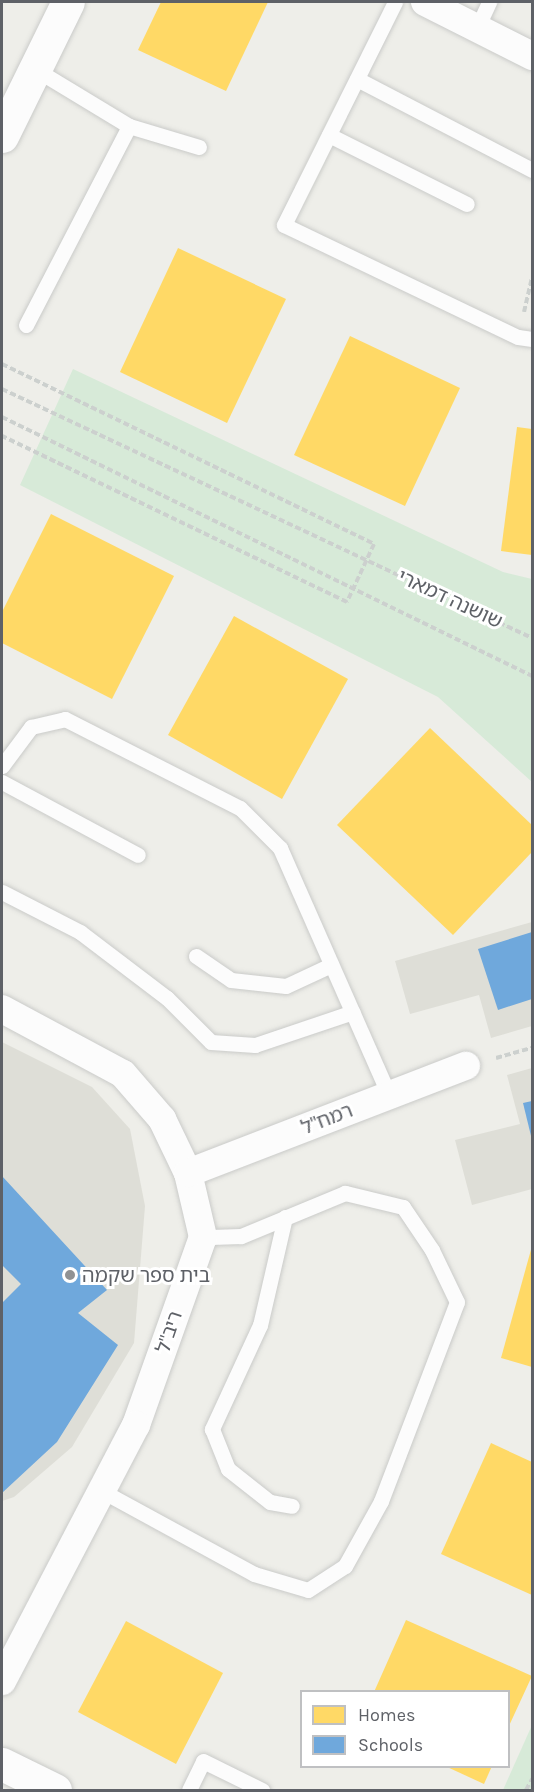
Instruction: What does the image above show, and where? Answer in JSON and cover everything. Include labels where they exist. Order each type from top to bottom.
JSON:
[{"type":"street","points":[[2,135],[69,2]]},
{"type":"street","points":[[425,2],[532,56]]},
{"type":"street","points":[[2,1010],[123,1074],[162,1119],[188,1173],[203,1237]]},
{"type":"street","name":"רמח\"ל","points":[[188,1173],[466,1066]]},
{"type":"street","name":"ריב\"ל","points":[[2,1681],[136,1425],[203,1237]]},
{"type":"street","points":[[2,1764],[55,1791]]},
{"type":"lane","points":[[395,2],[284,225],[525,338]]},
{"type":"lane","points":[[477,28],[489,2]]},
{"type":"lane","points":[[35,69],[129,126],[199,147]]},
{"type":"lane","points":[[357,79],[532,170]]},
{"type":"lane","points":[[26,325],[129,126]]},
{"type":"lane","points":[[329,135],[467,204]]},
{"type":"lane","points":[[2,766],[31,726],[65,719],[240,808],[280,848],[389,1095]]},
{"type":"lane","points":[[2,782],[138,855]]},
{"type":"lane","points":[[2,892],[80,932],[167,998],[211,1042],[255,1045],[353,1012]]},
{"type":"lane","points":[[196,956],[231,980],[286,986],[332,965]]},
{"type":"lane","points":[[102,1491],[254,1574],[308,1590],[345,1566],[381,1501],[457,1302],[432,1250],[403,1207],[345,1193],[241,1236],[203,1237]]},
{"type":"lane","points":[[285,1217],[260,1325],[212,1429],[228,1469],[270,1502],[292,1506]]},
{"type":"lane","points":[[189,1791],[203,1761],[262,1791]]},
{"type":"path","points":[[525,338],[532,278]]},
{"type":"path","points":[[2,364],[374,543],[347,602],[2,436]]},
{"type":"path","name":"שושנה דמארי","points":[[2,388],[532,638]]},
{"type":"path","points":[[2,417],[532,676]]},
{"type":"path","points":[[526,1791],[532,1779]]},
{"type":"shaded area","points":[[532,922],[532,1026],[491,1038],[479,995],[410,1014],[395,961]]},
{"type":"shaded area","name":"בית ספר שקמה","points":[[2,1042],[92,1087],[130,1129],[145,1206],[134,1343],[72,1447],[14,1497],[2,1501]]},
{"type":"shaded area","points":[[532,1068],[532,1189],[472,1205],[455,1140],[520,1124],[507,1075]]},
{"type":"green space","points":[[73,369],[503,572],[532,579],[532,782],[438,697],[20,485]]},
{"type":"green space","points":[[532,1725],[532,1790],[503,1790]]},
{"type":"building: Homes","points":[[161,2],[268,2],[226,91],[138,50]]},
{"type":"building: Homes","points":[[178,248],[286,299],[227,423],[120,372]]},
{"type":"building: Homes","points":[[350,336],[460,388],[405,506],[294,455]]},
{"type":"building: Homes","points":[[517,427],[532,429],[532,555],[501,551]]},
{"type":"building: Homes","points":[[51,514],[174,576],[112,699],[2,643],[2,612]]},
{"type":"building: Homes","points":[[234,616],[348,679],[282,799],[168,735]]},
{"type":"building: Homes","points":[[430,728],[532,825],[532,852],[453,935],[337,825]]},
{"type":"building: Homes","points":[[532,1246],[532,1367],[501,1358]]},
{"type":"building: Homes","points":[[491,1443],[532,1462],[532,1595],[441,1554]]},
{"type":"building: Homes","points":[[406,1620],[532,1676],[510,1724],[510,1690],[375,1690]]},
{"type":"building: Homes","points":[[126,1621],[223,1673],[176,1764],[78,1712]]},
{"type":"building: Homes","points":[[449,1768],[491,1768],[484,1784]]},
{"type":"building: Schools","points":[[532,932],[532,999],[498,1010],[478,949]]},
{"type":"building: Schools","points":[[532,1101],[532,1140],[523,1103]]},
{"type":"building: Schools","points":[[2,1176],[107,1290],[78,1313],[118,1345],[57,1442],[2,1493],[2,1303],[21,1284],[2,1265]]},
{"type":"place","name":"בית ספר שקמה","points":[[70,1275]]}]
